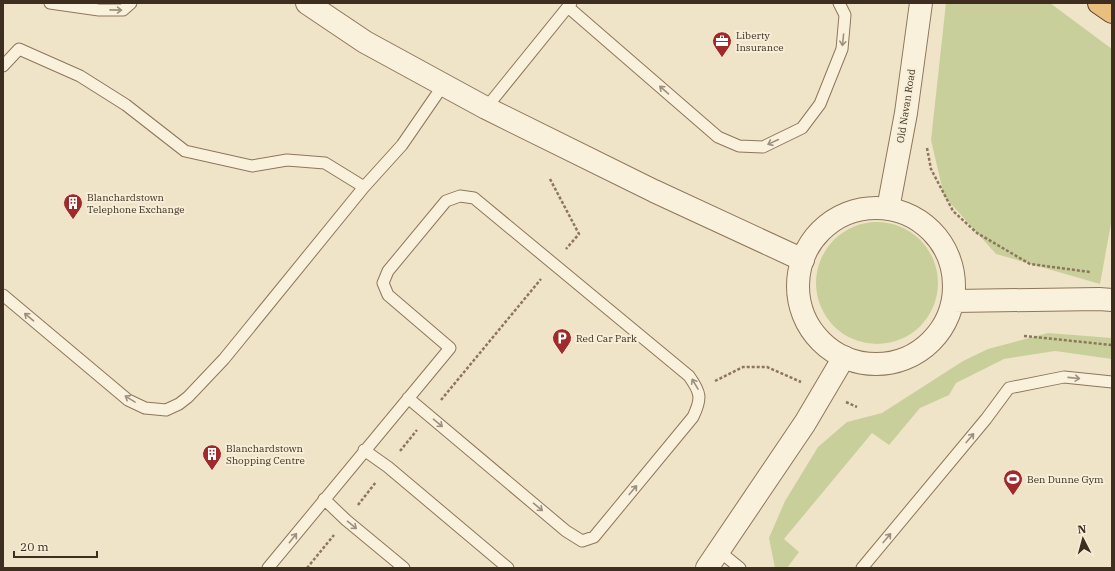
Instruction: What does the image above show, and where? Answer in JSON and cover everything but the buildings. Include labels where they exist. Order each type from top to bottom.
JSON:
[{"type":"highway","points":[[1099,3],[1112,12]]},
{"type":"street","points":[[307,3],[365,42],[486,108],[654,191],[803,260]]},
{"type":"street","name":"Old Navan Road","points":[[888,209],[906,113],[921,3]]},
{"type":"street","points":[[888,209],[912,217],[928,227],[941,241],[948,255],[953,270],[955,285],[953,301],[948,318],[938,334],[921,350],[900,361],[876,364],[860,362],[844,357],[822,342],[806,320],[798,293],[799,276],[803,260],[809,246],[818,235],[834,221],[859,210],[888,209]]},
{"type":"street","points":[[953,301],[1112,300]]},
{"type":"street","points":[[713,560],[824,391],[844,357]]},
{"type":"lane","points":[[50,3],[99,10],[123,10],[131,3]]},
{"type":"lane","points":[[486,108],[569,5],[718,137],[740,146],[763,146],[802,128],[820,104],[842,49],[845,15],[839,3]]},
{"type":"lane","points":[[3,66],[19,49],[80,76],[126,105],[185,151],[252,166],[287,160],[325,162],[364,187]]},
{"type":"lane","points":[[3,295],[128,400],[145,408],[166,410],[180,404],[224,359],[364,187],[402,145],[444,84]]},
{"type":"lane","points":[[268,568],[324,498],[364,450],[450,348],[388,295],[383,283],[388,271],[446,201],[460,196],[474,198],[689,376],[698,388],[700,398],[693,417],[594,537],[582,541],[566,530],[408,398]]},
{"type":"lane","points":[[862,568],[986,419],[1009,388],[1064,377],[1112,382]]},
{"type":"lane","points":[[364,450],[388,467],[508,568]]},
{"type":"lane","points":[[324,498],[346,520],[404,568]]},
{"type":"lane","points":[[713,560],[740,568]]},
{"type":"path","points":[[926,144],[931,169],[954,211],[977,233],[1030,264],[1097,273]]},
{"type":"path","points":[[307,568],[510,314],[555,264],[579,234],[550,179]]},
{"type":"path","points":[[1024,336],[1112,345]]},
{"type":"path","points":[[698,388],[743,367],[767,367],[824,391],[857,407]]},
{"type":"green space","points":[[946,3],[1050,3],[1112,49],[1112,218],[1100,284],[996,254],[944,196],[931,140]]},
{"type":"green space","points":[[877,222],[889,223],[900,227],[920,240],[933,260],[937,271],[937,295],[933,306],[920,326],[900,339],[889,343],[877,344],[865,343],[854,339],[834,326],[821,306],[817,295],[816,283],[817,271],[821,260],[834,240],[854,227],[865,223]]},
{"type":"green space","points":[[1048,333],[1112,338],[1112,359],[1055,351],[1004,359],[956,383],[949,395],[920,408],[889,445],[872,433],[784,539],[799,552],[787,568],[775,568],[769,538],[785,501],[818,447],[847,422],[882,413],[963,361],[988,349]]},
{"type":"place","name":"Liberty Insurance","points":[[722,58]]},
{"type":"place","name":"Blanchardstown Telephone Exchange","points":[[73,220]]},
{"type":"place","name":"Red Car Park","points":[[562,355]]},
{"type":"place","name":"Blanchardstown Shopping Centre","points":[[212,471]]},
{"type":"place","name":"Ben Dunne Gym","points":[[1013,496]]}]
